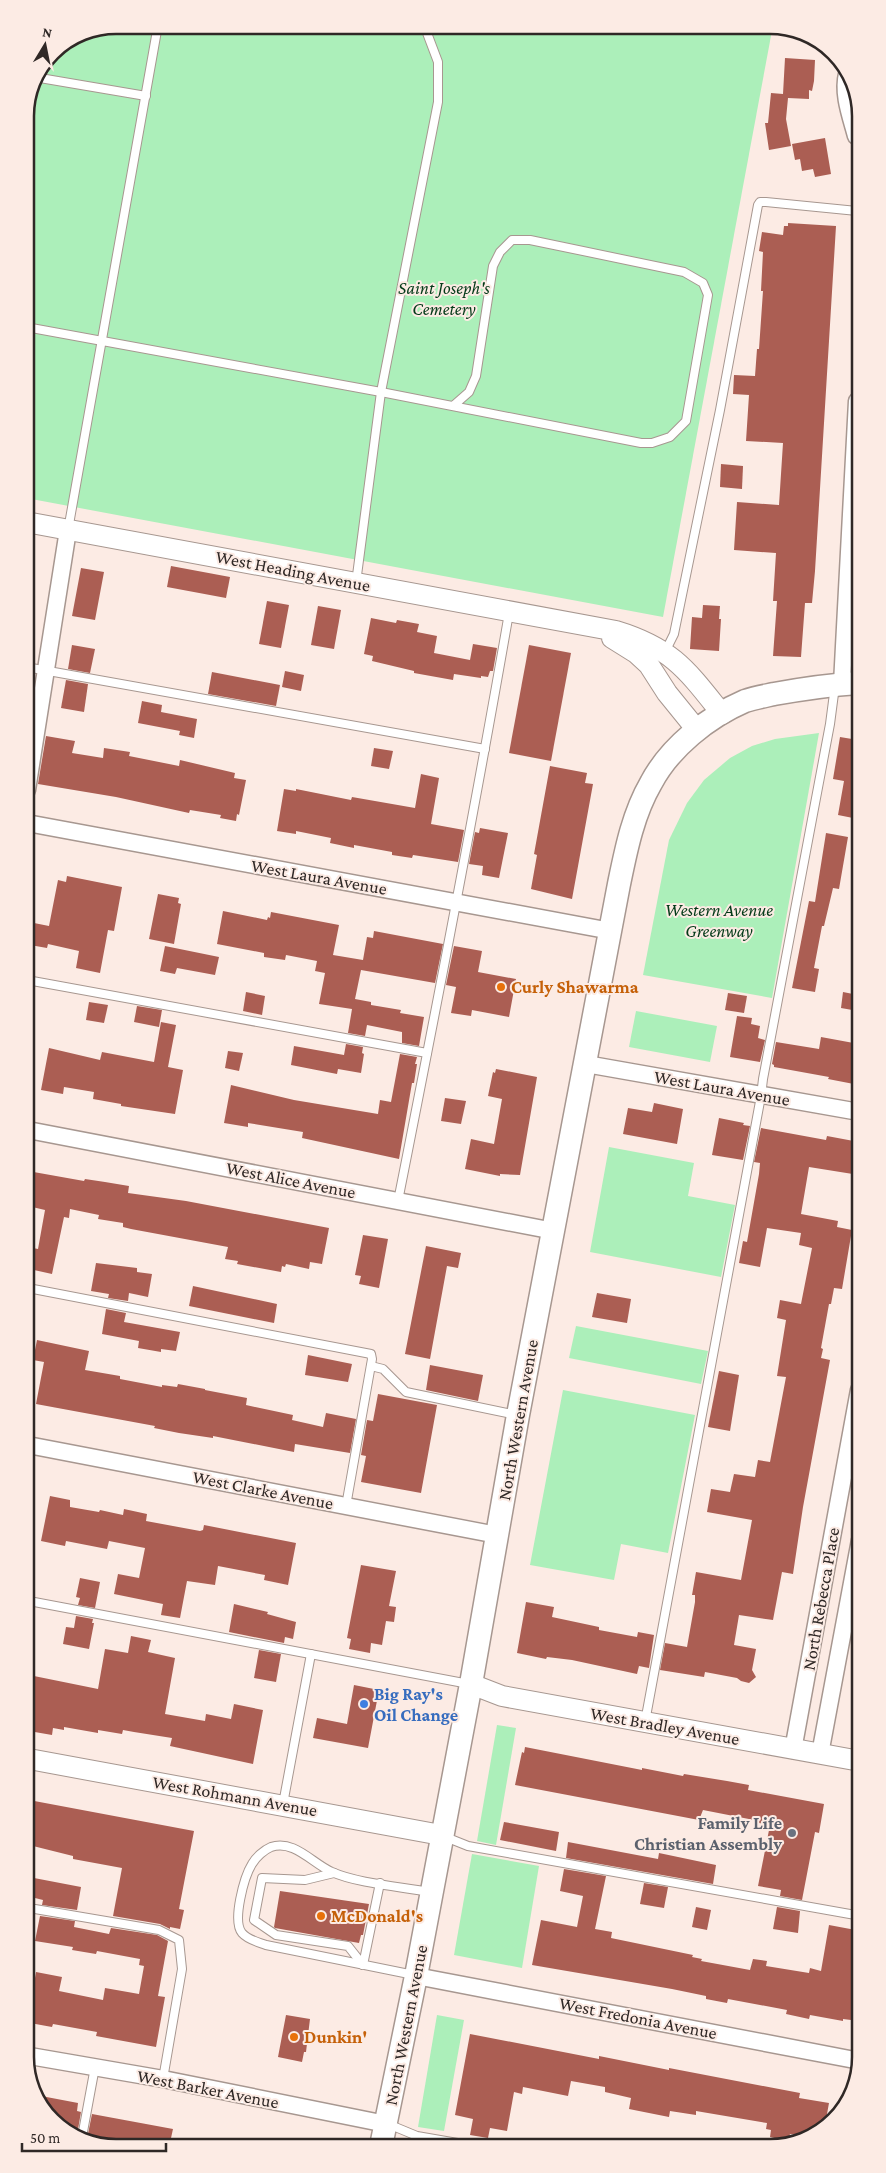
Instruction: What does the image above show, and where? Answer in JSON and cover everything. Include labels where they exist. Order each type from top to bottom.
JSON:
[{"type":"main road","name":"North Western Avenue","points":[[383,2139],[471,1684],[518,1415],[623,863],[639,807],[651,782],[664,763],[680,745],[710,722],[746,701],[802,689],[845,684]]},
{"type":"street","points":[[845,82],[848,108],[852,122]]},
{"type":"street","name":"West Heading Avenue","points":[[34,524],[599,627],[626,634],[665,652],[683,666],[710,722]]},
{"type":"street","points":[[34,746],[68,530]]},
{"type":"street","points":[[845,684],[852,576]]},
{"type":"street","name":"West Heading Avenue","points":[[560,621],[602,633],[621,643],[652,669],[667,693],[710,722]]},
{"type":"street","name":"West Laura Avenue","points":[[34,824],[610,931]]},
{"type":"street","name":"West Laura Avenue","points":[[586,1064],[852,1111]]},
{"type":"street","name":"West Alice Avenue","points":[[34,1131],[554,1231]]},
{"type":"street","name":"North Rebecca Place","points":[[793,1750],[852,1428]]},
{"type":"street","name":"West Clarke Avenue","points":[[34,1446],[497,1535]]},
{"type":"street","name":"North Rebecca Place","points":[[820,1754],[852,1583]]},
{"type":"street","name":"West Bradley Avenue","points":[[471,1684],[502,1696],[852,1760]]},
{"type":"street","name":"West Rohmann Avenue","points":[[34,1759],[441,1835]]},
{"type":"street","name":"West Fredonia Avenue","points":[[416,1976],[852,2059]]},
{"type":"street","name":"West Barker Avenue","points":[[34,2057],[163,2079],[386,2124]]},
{"type":"lane","points":[[68,530],[156,34]]},
{"type":"lane","points":[[356,583],[381,392],[438,102],[438,62],[427,34]]},
{"type":"lane","points":[[43,79],[146,96]]},
{"type":"lane","points":[[665,652],[674,634],[720,410],[758,205],[760,202],[766,202],[852,211]]},
{"type":"lane","points":[[34,329],[381,392],[452,406],[641,443],[652,443],[670,437],[686,421],[708,296],[703,283],[684,272],[530,240],[512,240],[500,252],[493,266],[476,376],[468,392],[452,406]]},
{"type":"lane","points":[[398,1200],[442,985],[455,902],[510,611]]},
{"type":"lane","points":[[34,669],[484,750]]},
{"type":"lane","points":[[645,1723],[761,1096],[762,1079],[830,724],[845,684]]},
{"type":"lane","points":[[34,981],[428,1054]]},
{"type":"lane","points":[[34,1289],[372,1354],[346,1506]]},
{"type":"lane","points":[[371,1366],[384,1369],[406,1392],[518,1415]]},
{"type":"lane","points":[[34,1602],[471,1684]]},
{"type":"lane","points":[[283,1804],[311,1654]]},
{"type":"lane","points":[[441,1835],[468,1846],[852,1914]]},
{"type":"lane","points":[[416,1976],[266,1945],[251,1940],[242,1933],[238,1918],[246,1878],[252,1863],[262,1852],[281,1845],[298,1850],[334,1873],[431,1892]]},
{"type":"lane","points":[[334,1873],[304,1880],[262,1878],[254,1920],[276,1935],[348,1946],[363,1965]]},
{"type":"lane","points":[[363,1965],[380,1883]]},
{"type":"lane","points":[[34,1909],[159,1930],[179,1940],[182,1969],[163,2079]]},
{"type":"lane","points":[[83,2132],[95,2067]]},
{"type":"lane","points":[[386,2124],[418,2136],[435,2139]]},
{"type":"green space","name":"Saint Joseph's Cemetery","points":[[116,34],[771,34],[663,617],[34,499],[34,110],[40,84],[48,70],[70,70],[70,48],[84,40],[100,35]]},
{"type":"green space","name":"Western Avenue Greenway","points":[[819,733],[772,998],[643,975],[669,840],[687,803],[704,780],[730,758],[752,746],[775,739]]},
{"type":"green space","points":[[636,1011],[717,1026],[710,1062],[629,1047]]},
{"type":"green space","points":[[609,1147],[694,1163],[688,1196],[735,1205],[721,1277],[590,1252]]},
{"type":"green space","points":[[576,1326],[708,1351],[701,1384],[569,1358]]},
{"type":"green space","points":[[563,1390],[695,1415],[668,1553],[621,1544],[614,1580],[530,1565]]},
{"type":"green space","points":[[497,1725],[516,1728],[496,1845],[477,1841]]},
{"type":"green space","points":[[472,1854],[539,1866],[522,1968],[454,1955]]},
{"type":"green space","points":[[437,2015],[464,2020],[444,2131],[418,2127]]},
{"type":"building","points":[[785,58],[815,60],[814,81],[812,91],[809,90],[809,99],[788,98],[786,119],[791,146],[769,150],[765,123],[768,123],[771,93],[783,94]]},
{"type":"building","points":[[825,138],[831,174],[815,177],[813,169],[802,171],[800,159],[795,160],[792,144]]},
{"type":"building","points":[[788,223],[836,226],[815,571],[812,603],[805,603],[801,657],[773,656],[777,601],[773,601],[776,553],[734,550],[737,502],[779,505],[783,443],[746,441],[749,395],[733,394],[734,375],[755,376],[763,291],[761,291],[763,252],[759,251],[762,232],[783,235],[784,226],[788,226]]},
{"type":"building","points":[[721,464],[743,466],[742,489],[720,487]]},
{"type":"building","points":[[171,566],[230,577],[226,598],[167,587]]},
{"type":"building","points":[[81,568],[104,572],[95,620],[72,616]]},
{"type":"building","points":[[267,601],[289,605],[281,648],[259,644]]},
{"type":"building","points":[[703,605],[720,606],[719,651],[690,649],[692,617],[702,618]]},
{"type":"building","points":[[318,606],[341,610],[334,649],[311,645]]},
{"type":"building","points":[[371,618],[396,623],[397,620],[419,624],[417,632],[437,636],[434,653],[470,660],[473,644],[497,648],[493,671],[490,671],[488,677],[481,676],[481,678],[454,674],[453,680],[414,673],[414,671],[372,661],[373,656],[364,654]]},
{"type":"building","points":[[72,645],[95,649],[90,673],[68,669]]},
{"type":"building","points":[[529,645],[571,653],[551,761],[509,753]]},
{"type":"building","points":[[285,671],[304,675],[301,691],[282,687]]},
{"type":"building","points":[[212,672],[280,685],[276,706],[208,694]]},
{"type":"building","points":[[66,680],[88,684],[84,712],[61,708]]},
{"type":"building","points":[[142,701],[162,705],[161,712],[197,719],[194,738],[179,735],[180,731],[138,723]]},
{"type":"building","points":[[46,736],[75,741],[72,753],[103,758],[104,748],[130,752],[129,756],[179,766],[180,760],[235,773],[234,778],[246,780],[239,815],[237,814],[236,821],[220,818],[221,815],[190,810],[189,813],[116,797],[38,784]]},
{"type":"building","points":[[840,737],[852,739],[852,818],[838,815],[844,781],[833,779]]},
{"type":"building","points":[[374,748],[393,751],[389,769],[371,766]]},
{"type":"building","points":[[550,766],[587,773],[585,783],[593,784],[572,899],[531,889],[537,855],[534,854]]},
{"type":"building","points":[[421,774],[439,778],[431,824],[464,830],[458,862],[413,855],[412,858],[392,855],[392,852],[354,845],[354,848],[330,843],[331,838],[296,831],[296,834],[277,831],[284,789],[296,791],[296,789],[351,800],[352,797],[415,808]]},
{"type":"building","points":[[480,828],[508,833],[499,878],[482,875],[483,866],[469,864],[475,832],[479,833]]},
{"type":"building","points":[[826,833],[848,837],[839,889],[833,888],[824,926],[822,926],[814,968],[819,969],[815,992],[792,988],[809,901],[815,902]]},
{"type":"building","points":[[67,876],[122,887],[114,931],[108,930],[100,973],[76,968],[79,951],[48,944],[47,948],[34,946],[34,923],[49,926],[58,880],[66,882]]},
{"type":"building","points":[[158,894],[179,898],[178,903],[181,904],[174,944],[149,939]]},
{"type":"building","points":[[223,911],[267,920],[268,917],[270,918],[271,912],[339,925],[333,955],[363,960],[367,937],[373,938],[374,931],[443,944],[435,983],[361,970],[355,999],[371,1002],[371,1005],[401,1010],[400,1013],[424,1017],[419,1046],[402,1043],[402,1032],[367,1025],[365,1036],[348,1033],[352,1009],[319,1004],[325,973],[315,971],[317,961],[286,955],[285,960],[264,957],[264,953],[217,944]]},
{"type":"building","points":[[165,946],[219,957],[215,975],[177,968],[175,974],[160,971]]},
{"type":"building","points":[[454,946],[482,951],[478,972],[516,979],[509,1017],[472,1010],[471,1016],[451,1013],[456,987],[446,985]]},
{"type":"building","points":[[246,992],[265,996],[262,1015],[243,1011]]},
{"type":"building","points":[[843,992],[852,994],[852,1010],[841,1008]]},
{"type":"building","points":[[728,993],[747,996],[744,1013],[725,1010]]},
{"type":"building","points":[[89,1002],[108,1005],[104,1023],[86,1020]]},
{"type":"building","points":[[137,1006],[162,1010],[159,1027],[134,1022]]},
{"type":"building","points":[[737,1016],[752,1018],[751,1024],[760,1026],[758,1038],[765,1040],[760,1062],[730,1057]]},
{"type":"building","points":[[161,1022],[176,1025],[168,1067],[183,1070],[175,1114],[121,1106],[121,1104],[93,1099],[94,1092],[64,1087],[63,1094],[41,1090],[49,1048],[100,1060],[102,1052],[154,1062]]},
{"type":"building","points":[[821,1037],[852,1043],[852,1084],[828,1079],[829,1077],[774,1067],[772,1064],[776,1042],[819,1049]]},
{"type":"building","points":[[346,1044],[363,1047],[362,1053],[364,1054],[361,1073],[338,1069],[337,1074],[291,1065],[294,1046],[344,1055]]},
{"type":"building","points":[[228,1051],[243,1053],[239,1071],[225,1068]]},
{"type":"building","points":[[400,1054],[417,1057],[415,1064],[417,1064],[399,1159],[302,1138],[303,1132],[248,1123],[248,1127],[224,1123],[231,1085],[294,1100],[378,1114],[380,1100],[391,1102]]},
{"type":"building","points":[[496,1069],[537,1077],[520,1175],[500,1174],[500,1176],[465,1169],[471,1139],[494,1144],[502,1099],[488,1096],[493,1072],[495,1073]]},
{"type":"building","points":[[445,1098],[466,1101],[461,1124],[441,1121]]},
{"type":"building","points":[[654,1103],[683,1109],[677,1144],[623,1134],[628,1108],[652,1112]]},
{"type":"building","points":[[719,1118],[750,1126],[743,1160],[712,1155]]},
{"type":"building","points":[[761,1128],[826,1140],[827,1136],[852,1141],[852,1174],[809,1167],[801,1214],[838,1221],[837,1227],[852,1230],[842,1289],[834,1288],[821,1348],[823,1349],[821,1358],[830,1360],[803,1507],[793,1574],[782,1572],[773,1620],[739,1615],[734,1645],[756,1649],[752,1670],[756,1677],[749,1683],[737,1678],[705,1672],[704,1677],[660,1670],[665,1643],[687,1647],[695,1602],[695,1595],[692,1595],[696,1572],[741,1580],[752,1520],[707,1512],[711,1489],[730,1492],[734,1474],[755,1477],[758,1460],[770,1462],[786,1377],[777,1376],[786,1320],[777,1318],[780,1300],[801,1304],[812,1248],[799,1245],[801,1233],[767,1228],[760,1267],[739,1263],[743,1241],[747,1242],[759,1174],[760,1163],[754,1162]]},
{"type":"building","points":[[34,1172],[84,1181],[85,1179],[129,1186],[128,1193],[186,1201],[329,1228],[322,1264],[310,1262],[309,1269],[286,1264],[285,1267],[282,1266],[281,1272],[237,1264],[238,1261],[225,1259],[228,1247],[131,1229],[123,1227],[123,1223],[98,1219],[99,1215],[70,1209],[69,1218],[64,1217],[52,1274],[34,1270],[34,1248],[38,1249],[45,1210],[34,1207]]},
{"type":"building","points":[[363,1235],[388,1239],[379,1288],[359,1284],[361,1276],[355,1275]]},
{"type":"building","points":[[426,1246],[461,1253],[458,1268],[447,1266],[430,1359],[405,1354]]},
{"type":"building","points":[[96,1263],[137,1268],[137,1272],[152,1274],[148,1297],[129,1293],[128,1301],[108,1298],[109,1294],[91,1291]]},
{"type":"building","points":[[193,1286],[277,1304],[274,1323],[189,1306]]},
{"type":"building","points":[[597,1293],[631,1299],[627,1323],[592,1317]]},
{"type":"building","points":[[106,1309],[126,1313],[124,1322],[180,1332],[176,1351],[161,1349],[161,1352],[138,1348],[139,1341],[102,1334]]},
{"type":"building","points":[[37,1340],[89,1351],[85,1370],[120,1376],[120,1379],[162,1387],[162,1385],[177,1387],[178,1384],[247,1398],[246,1405],[293,1415],[292,1420],[323,1427],[326,1413],[356,1419],[350,1453],[295,1444],[294,1452],[213,1436],[213,1438],[179,1433],[154,1428],[155,1426],[36,1404],[44,1362],[34,1360]]},
{"type":"building","points":[[308,1355],[352,1364],[348,1382],[305,1375]]},
{"type":"building","points":[[430,1365],[483,1375],[478,1401],[426,1390]]},
{"type":"building","points":[[719,1371],[739,1375],[730,1431],[708,1427]]},
{"type":"building","points":[[378,1394],[437,1405],[421,1493],[361,1482],[366,1456],[361,1455],[367,1420],[373,1421]]},
{"type":"building","points":[[50,1496],[70,1500],[70,1507],[99,1512],[100,1510],[123,1515],[124,1509],[147,1514],[146,1521],[200,1531],[203,1530],[204,1525],[296,1543],[288,1585],[264,1580],[265,1575],[218,1566],[215,1585],[187,1581],[180,1618],[161,1615],[163,1604],[114,1594],[118,1574],[139,1578],[145,1548],[109,1541],[107,1549],[66,1541],[65,1546],[41,1541]]},
{"type":"building","points":[[361,1565],[396,1571],[389,1606],[396,1607],[394,1622],[386,1621],[382,1645],[371,1643],[370,1653],[349,1649],[351,1639],[347,1638]]},
{"type":"building","points":[[80,1578],[100,1582],[95,1608],[78,1605],[80,1598],[76,1597]]},
{"type":"building","points":[[526,1602],[554,1607],[552,1617],[599,1627],[599,1630],[637,1637],[638,1632],[654,1635],[649,1668],[639,1666],[637,1674],[572,1660],[547,1657],[546,1659],[517,1653]]},
{"type":"building","points":[[234,1604],[268,1612],[267,1614],[296,1622],[293,1639],[285,1637],[284,1643],[229,1632]]},
{"type":"building","points":[[76,1616],[93,1619],[92,1623],[94,1623],[89,1649],[63,1644],[66,1627],[74,1628]]},
{"type":"building","points":[[131,1636],[151,1640],[148,1652],[175,1658],[165,1714],[205,1721],[206,1714],[231,1719],[234,1704],[263,1710],[253,1764],[170,1746],[172,1738],[123,1730],[122,1734],[98,1730],[98,1733],[64,1727],[64,1730],[53,1728],[52,1735],[34,1732],[34,1676],[98,1689],[105,1649],[128,1653]]},
{"type":"building","points":[[259,1650],[281,1654],[276,1682],[254,1678]]},
{"type":"building","name":"Big Ray's Oil Change","points":[[354,1685],[379,1690],[368,1748],[313,1738],[317,1718],[347,1724]]},
{"type":"building","points":[[525,1747],[642,1770],[642,1768],[749,1785],[748,1790],[824,1804],[819,1833],[815,1832],[802,1900],[780,1896],[781,1890],[758,1886],[770,1825],[703,1810],[699,1820],[515,1785],[522,1752],[524,1753]]},
{"type":"building","points":[[34,1801],[194,1831],[179,1909],[184,1910],[180,1929],[170,1927],[170,1929],[160,1924],[113,1916],[122,1868],[73,1859],[73,1856],[34,1846]]},
{"type":"building","points":[[504,1822],[559,1832],[556,1851],[500,1840]]},
{"type":"building","points":[[568,1842],[658,1859],[659,1853],[716,1865],[713,1884],[566,1858]]},
{"type":"building","points":[[564,1869],[606,1876],[595,1929],[612,1932],[611,1938],[693,1955],[692,1957],[702,1959],[701,1961],[750,1970],[753,1959],[767,1961],[766,1966],[809,1973],[810,1968],[821,1971],[829,1925],[852,1929],[851,2020],[843,2019],[843,2021],[810,2015],[809,2019],[786,2014],[787,2010],[728,1999],[727,2003],[706,1999],[706,1996],[672,1989],[532,1965],[541,1920],[577,1927],[583,1896],[560,1891]]},
{"type":"building","points":[[34,1878],[81,1887],[77,1910],[42,1905],[43,1900],[34,1898]]},
{"type":"building","points":[[644,1883],[668,1887],[664,1908],[640,1904]]},
{"type":"building","name":"McDonald's","points":[[280,1891],[369,1904],[363,1935],[361,1935],[359,1943],[275,1928]]},
{"type":"building","points":[[696,1907],[711,1910],[707,1930],[692,1927]]},
{"type":"building","points":[[777,1907],[800,1911],[798,1933],[773,1929]]},
{"type":"building","points":[[40,1916],[75,1921],[74,1927],[109,1934],[111,1928],[157,1935],[168,1941],[158,1996],[165,1997],[156,2047],[96,2036],[97,2032],[53,2024],[52,2027],[34,2024],[34,1984],[36,1972],[62,1977],[59,1991],[103,2000],[105,1988],[139,1994],[144,1966],[139,1965],[140,1959],[97,1951],[96,1954],[72,1950],[73,1947],[35,1941]]},
{"type":"building","points":[[286,2015],[310,2019],[306,2052],[304,2052],[302,2062],[278,2057]]},
{"type":"building","points":[[470,2034],[599,2059],[599,2056],[800,2093],[799,2098],[829,2103],[827,2116],[820,2122],[807,2131],[798,2135],[790,2134],[789,2137],[781,2139],[770,2137],[771,2130],[766,2129],[767,2123],[696,2111],[696,2115],[670,2111],[669,2117],[629,2109],[631,2098],[605,2092],[605,2087],[571,2081],[568,2096],[523,2087],[522,2094],[514,2092],[507,2131],[490,2128],[488,2138],[470,2135],[473,2119],[455,2115]]},
{"type":"building","points":[[44,2096],[78,2103],[77,2111],[81,2112],[78,2130],[54,2111]]},
{"type":"building","points":[[92,2114],[173,2129],[171,2139],[110,2139],[88,2134]]},
{"type":"place","name":"Curly Shawarma","points":[[501,987]]},
{"type":"place","name":"Big Ray's Oil Change","points":[[364,1704]]},
{"type":"place","name":"Family Life Christian Assembly","points":[[792,1833]]},
{"type":"place","name":"McDonald's","points":[[321,1916]]},
{"type":"place","name":"Dunkin'","points":[[294,2037]]}]
